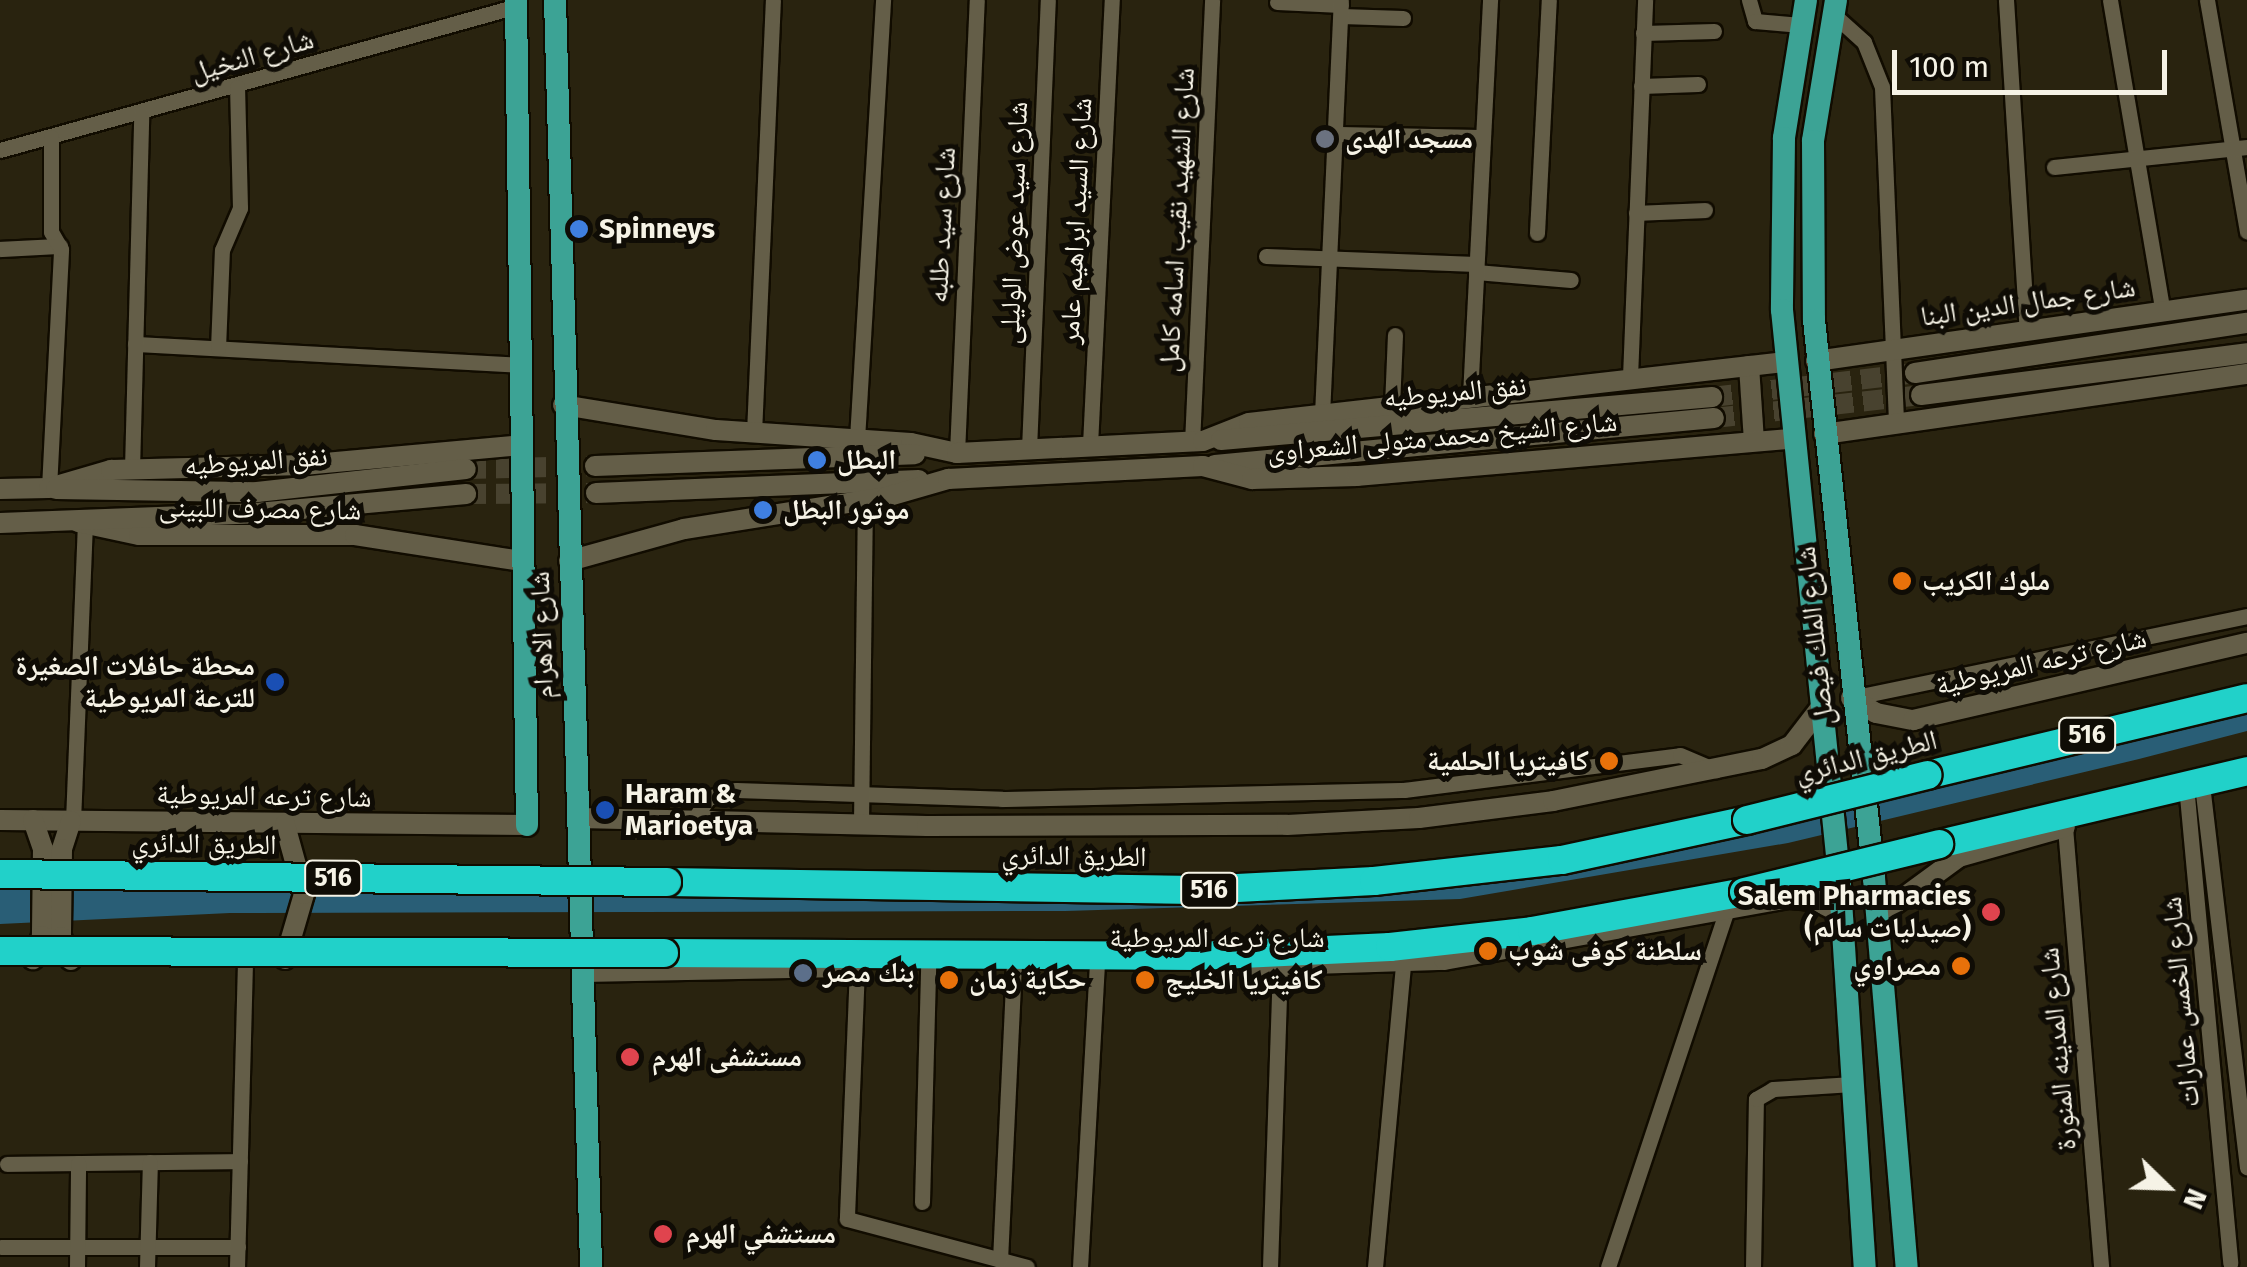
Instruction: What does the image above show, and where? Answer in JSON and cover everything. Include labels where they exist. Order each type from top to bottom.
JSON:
[{"type":"highway","name":"الطريق الدائري","points":[[0,874],[1198,890],[1437,876],[1686,836],[2247,698]]},
{"type":"highway","points":[[0,951],[1199,956],[1390,947],[1692,903],[2247,771]]},
{"type":"main road","name":"شارع الاهرام","points":[[555,0],[563,405],[591,1267]]},
{"type":"main road","name":"شارع الملك فيصل","points":[[1806,0],[1781,180],[1784,362],[1840,885],[1865,1267]]},
{"type":"main road","name":"شارع الاهرام","points":[[516,3],[527,825]]},
{"type":"main road","name":"شارع الملك فيصل","points":[[1834,7],[1812,170],[1816,360],[1874,878],[1907,1267]]},
{"type":"main road","name":"شارع جمال الدين البنا","points":[[1816,360],[2247,300]]},
{"type":"main road","points":[[1915,373],[2247,324]]},
{"type":"main road","points":[[1921,395],[2247,353]]},
{"type":"main road","name":"شارع الشيخ محمد متولى الشعراوى","points":[[563,405],[754,433],[857,439],[952,453],[1198,442],[1249,423],[1784,362]]},
{"type":"main road","points":[[1749,366],[1754,441]]},
{"type":"main road","points":[[1824,434],[2247,374]]},
{"type":"main road","name":"نفق المريوطيه","points":[[1198,442],[1713,408],[1203,466]]},
{"type":"main road","name":"شارع الشيخ محمد متولى الشعراوى","points":[[569,561],[703,525],[865,500],[948,479],[1203,466],[1252,480],[1358,476],[1791,439]]},
{"type":"main road","name":"شارع مصرف اللبينى","points":[[0,489],[49,488],[132,469],[303,464],[521,445]]},
{"type":"main road","points":[[596,466],[952,453]]},
{"type":"main road","name":"نفق المريوطيه","points":[[49,488],[257,492],[466,469]]},
{"type":"main road","points":[[596,493],[948,479]]},
{"type":"main road","name":"نفق المريوطيه","points":[[76,521],[256,512],[466,494]]},
{"type":"main road","name":"شارع مصرف اللبينى","points":[[0,523],[76,521],[139,535],[355,535],[521,560]]},
{"type":"main road","name":"شارع ترعه المريوطية","points":[[1851,698],[1876,713],[1913,720],[2247,643]]},
{"type":"main road","points":[[579,818],[861,824],[1350,822],[1553,802],[1716,770],[1783,751],[1820,710]]},
{"type":"main road","points":[[1876,917],[1958,857],[2247,784]]},
{"type":"main road","name":"شارع ترعه المريوطية","points":[[0,820],[527,825]]},
{"type":"main road","points":[[30,964],[42,936],[43,849],[32,820]]},
{"type":"main road","points":[[72,821],[62,849],[61,938],[74,964]]},
{"type":"main road","points":[[0,964],[282,963],[298,930],[304,894],[285,825]]},
{"type":"main road","name":"شارع ترعه المريوطية","points":[[584,965],[1403,963],[1802,898],[1841,913]]},
{"type":"street","points":[[754,433],[774,0]]},
{"type":"street","points":[[857,439],[882,0]]},
{"type":"street","name":"شارع سيد طلبه","points":[[952,453],[978,0]]},
{"type":"street","name":"شارع سيد عوض الوليلى","points":[[1030,449],[1048,0]]},
{"type":"street","name":"شارع السيد ابراهيم عامر","points":[[1090,445],[1112,0]]},
{"type":"street","name":"شارع الشهيد نقيب اسامه كامل","points":[[1198,442],[1212,0]]},
{"type":"street","points":[[1470,396],[1490,0]]},
{"type":"street","points":[[1537,233],[1549,0]]},
{"type":"street","points":[[1630,377],[1644,0]]},
{"type":"street","points":[[1750,0],[1756,21],[1801,25]]},
{"type":"street","points":[[2006,0],[2027,331]]},
{"type":"street","points":[[2110,0],[2163,312]]},
{"type":"street","points":[[2207,0],[2240,148],[2247,232]]},
{"type":"street","points":[[1277,2],[1341,7],[1403,18]]},
{"type":"street","name":"شارع النخيل","points":[[0,150],[141,114],[516,3]]},
{"type":"street","points":[[1322,415],[1341,7]]},
{"type":"street","points":[[1834,7],[1864,42],[1882,87],[1888,349],[1896,424]]},
{"type":"street","points":[[1644,33],[1714,31]]},
{"type":"street","points":[[1641,86],[1698,84]]},
{"type":"street","points":[[218,348],[222,250],[239,218],[237,86]]},
{"type":"street","points":[[132,469],[141,114]]},
{"type":"street","points":[[1335,134],[1483,137]]},
{"type":"street","points":[[49,488],[60,246],[50,232],[51,137]]},
{"type":"street","points":[[2054,167],[2240,148]]},
{"type":"street","points":[[1636,212],[1705,210]]},
{"type":"street","points":[[0,250],[60,246]]},
{"type":"street","points":[[1266,256],[1476,268],[1572,280]]},
{"type":"street","points":[[1392,406],[1395,336]]},
{"type":"street","points":[[135,344],[520,366]]},
{"type":"street","points":[[861,824],[865,500]]},
{"type":"street","points":[[72,821],[76,521]]},
{"type":"street","points":[[1851,698],[2247,616]]},
{"type":"street","points":[[693,820],[708,798],[736,790],[1002,798],[1404,790],[1680,755],[1716,770]]},
{"type":"street","points":[[2195,795],[2247,1167]]},
{"type":"street","name":"شارع الخمس عمارات","points":[[2195,795],[2230,1263]]},
{"type":"street","name":"شارع المدينه المنورة","points":[[2065,827],[2101,1267]]},
{"type":"street","points":[[1608,1267],[1726,912]]},
{"type":"street","points":[[1375,1267],[1403,963]]},
{"type":"street","points":[[237,1267],[246,964]]},
{"type":"street","points":[[1080,1267],[1098,965]]},
{"type":"street","points":[[922,1202],[928,966]]},
{"type":"street","points":[[1000,1260],[1014,966]]},
{"type":"street","points":[[1270,1267],[1280,966]]},
{"type":"street","points":[[857,967],[847,1219],[1027,1267]]},
{"type":"street","points":[[1752,1267],[1756,1099],[1773,1089],[1853,1084]]},
{"type":"street","points":[[7,1164],[240,1161]]},
{"type":"street","points":[[148,1267],[150,1162]]},
{"type":"street","points":[[77,1267],[78,1163]]},
{"type":"street","points":[[0,1246],[238,1247]]},
{"type":"water","points":[[2247,697],[2247,731],[2139,759],[1788,843],[1460,899],[1065,911],[230,913],[0,924],[0,872],[1353,875],[1615,849]]},
{"type":"tunnel","points":[[1712,397],[1915,373]]},
{"type":"tunnel","points":[[1714,418],[1921,395]]},
{"type":"tunnel","points":[[466,469],[595,466]]},
{"type":"tunnel","points":[[466,494],[596,493]]},
{"type":"place","name":"مسجد الهدى","points":[[1325,139]]},
{"type":"place","name":"Spinneys","points":[[579,229]]},
{"type":"place","name":"البطل","points":[[817,460]]},
{"type":"place","name":"موتور البطل","points":[[763,510]]},
{"type":"place","name":"ملوك الكريب","points":[[1902,581]]},
{"type":"place","name":"محطة حافلات الصغيرة للترعة المريوطية","points":[[275,682]]},
{"type":"place","name":"كافيتريا الحلمية","points":[[1609,761]]},
{"type":"place","name":"Haram & Marioetya","points":[[605,810]]},
{"type":"place","name":"Salem Pharmacies (صيدليات سالم)","points":[[1991,912]]},
{"type":"place","name":"سلطنة كوفى شوب","points":[[1488,951]]},
{"type":"place","name":"مصراوي","points":[[1961,966]]},
{"type":"place","name":"بنك مصر","points":[[803,973]]},
{"type":"place","name":"حكاية زمان","points":[[949,980]]},
{"type":"place","name":"كافيتريا الخليج","points":[[1145,980]]},
{"type":"place","name":"مستشفى الهرم","points":[[630,1057]]},
{"type":"place","name":"مستشفي الهرم","points":[[663,1234]]}]
